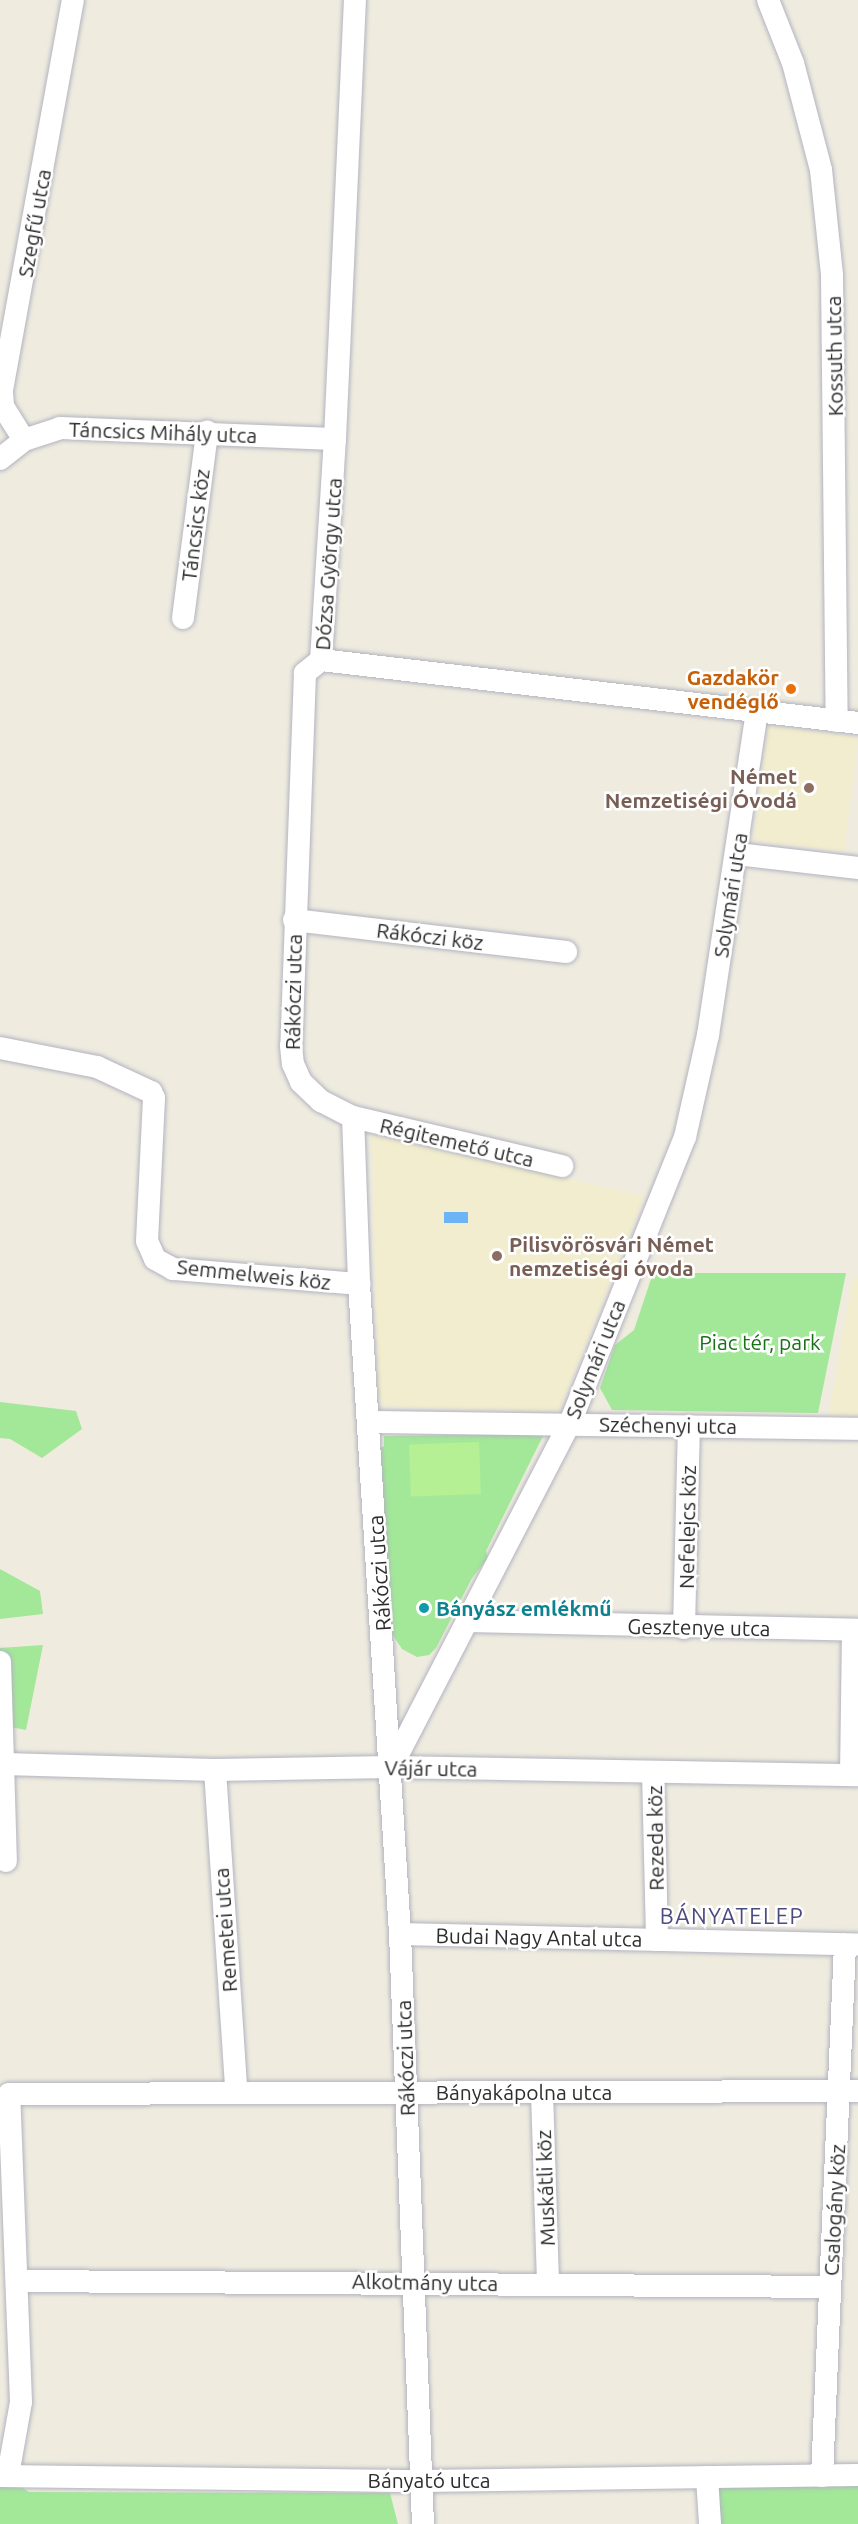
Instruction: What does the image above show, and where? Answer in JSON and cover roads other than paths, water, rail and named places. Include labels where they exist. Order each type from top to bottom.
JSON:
[{"type":"street","name":"Szegfű utca","points":[[24,440],[3,406],[2,390],[73,0]]},
{"type":"street","name":"Dózsa György utca","points":[[355,0],[335,439],[321,660],[848,722]]},
{"type":"street","name":"Kossuth utca","points":[[768,0],[794,63],[821,170],[832,275],[848,722]]},
{"type":"street","name":"Táncsics Mihály utca","points":[[0,459],[24,440],[60,428],[207,432],[335,439]]},
{"type":"street","name":"Táncsics köz","points":[[183,618],[207,432]]},
{"type":"street","name":"Rákóczi utca","points":[[321,660],[304,673],[294,920],[293,1064],[301,1082],[321,1101],[353,1117],[359,1284],[400,1934],[416,2281],[423,2524]]},
{"type":"street","name":"Solymári utca","points":[[391,1767],[570,1423],[685,1137],[708,1035],[757,710]]},
{"type":"street","points":[[737,854],[858,868]]},
{"type":"street","name":"Rákóczi köz","points":[[294,920],[566,952]]},
{"type":"street","name":"Semmelweis köz","points":[[0,1048],[97,1067],[152,1092],[154,1098],[147,1241],[155,1259],[173,1269],[359,1284]]},
{"type":"street","name":"Régitemető utca","points":[[353,1117],[562,1166]]},
{"type":"street","name":"Széchenyi utca","points":[[369,1422],[570,1423],[858,1429]]},
{"type":"street","name":"Nefelejcs köz","points":[[684,1628],[689,1426]]},
{"type":"street","name":"Gesztenye utca","points":[[468,1621],[684,1628],[855,1630]]},
{"type":"street","points":[[854,1775],[855,1630]]},
{"type":"street","points":[[0,1662],[6,1861]]},
{"type":"street","name":"Vájár utca","points":[[4,1764],[215,1770],[391,1767],[854,1775]]},
{"type":"street","name":"Remetei utca","points":[[215,1770],[236,2090]]},
{"type":"street","name":"Rezeda köz","points":[[653,1773],[657,1940]]},
{"type":"street","name":"Budai Nagy Antal utca","points":[[400,1934],[851,1944]]},
{"type":"street","name":"Csalogány köz","points":[[822,2476],[830,2287],[849,2091],[851,1944]]},
{"type":"street","name":"Bányakápolna utca","points":[[19,2281],[9,2094],[236,2090],[406,2093],[849,2091]]},
{"type":"street","name":"Muskátli köz","points":[[542,2092],[548,2284]]},
{"type":"street","points":[[4,2475],[21,2402],[19,2281]]},
{"type":"street","name":"Alkotmány utca","points":[[19,2281],[416,2281],[830,2287]]},
{"type":"street","name":"Bányató utca","points":[[4,2475],[422,2481],[858,2475]]},
{"type":"street","points":[[707,2477],[710,2524]]},
{"type":"water","points":[[444,1212],[468,1212],[468,1223],[444,1223]]},
{"type":"place","name":"Gazdakör vendéglő","points":[[791,689]]},
{"type":"place","name":"Német Nemzetiségi Óvodá","points":[[809,788]]},
{"type":"place","name":"Pilisvörösvári Német nemzetiségi óvoda","points":[[497,1256]]},
{"type":"place","name":"Bányász emlékmű","points":[[424,1608]]},
{"type":"district","name":"BÁNYATELEP","points":[[732,1916]]},
{"type":"park label","name":"Piac tér, park","points":[[760,1342]]}]
